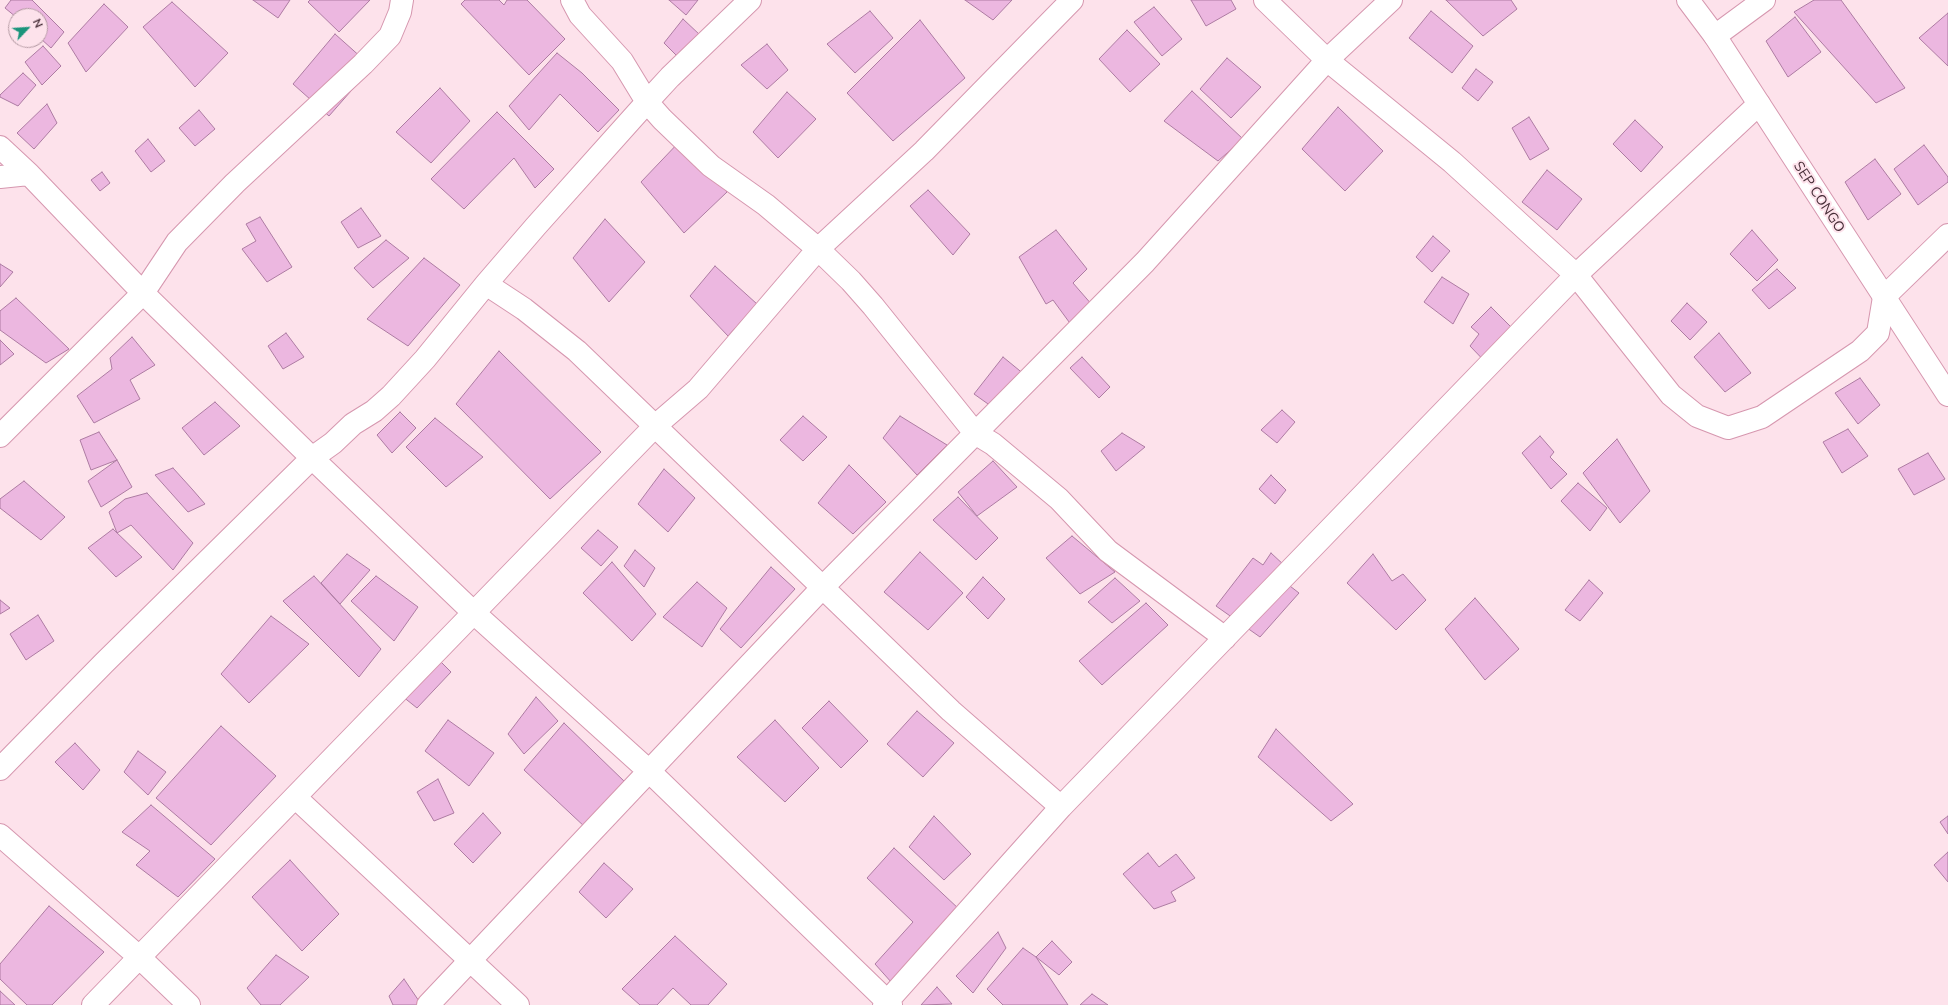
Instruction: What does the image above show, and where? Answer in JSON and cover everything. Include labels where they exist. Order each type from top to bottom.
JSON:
[{"type":"street","points":[[0,436],[143,293],[177,242],[235,183],[363,64],[390,36],[400,12],[402,0]]},
{"type":"street","points":[[572,0],[580,15],[622,61],[647,102],[662,119],[711,166],[766,205],[818,249],[873,306],[975,433],[994,444],[1059,499],[1108,551],[1224,638]]},
{"type":"street","points":[[0,769],[104,663],[312,458],[333,443],[353,424],[374,411],[391,396],[425,359],[486,284],[647,102],[670,77],[750,0]]},
{"type":"street","points":[[93,1005],[138,956],[295,797],[655,426],[698,389],[818,249],[924,151],[1072,0]]},
{"type":"street","points":[[1265,0],[1327,60],[1452,162],[1576,274],[1671,395],[1697,416],[1728,428],[1762,417],[1860,351],[1878,333],[1884,297],[1948,235]]},
{"type":"street","points":[[428,1005],[823,587],[1144,262],[1327,60],[1391,0]]},
{"type":"street","name":"SEP CONGO","points":[[1688,0],[1759,104],[1948,396]]},
{"type":"street","points":[[1714,36],[1764,0]]},
{"type":"street","points":[[0,147],[29,174],[143,293],[312,458],[474,613],[648,771],[887,1004],[1061,807],[1576,274],[1759,104]]},
{"type":"street","points":[[0,177],[29,174]]},
{"type":"street","points":[[486,284],[524,308],[577,351],[951,711],[1061,807]]},
{"type":"street","points":[[295,797],[470,962],[518,1005]]},
{"type":"street","points":[[0,835],[138,956],[189,1005]]},
{"type":"building","points":[[11,0],[32,0],[40,8],[8,8],[8,10],[5,8]]},
{"type":"building","points":[[253,0],[290,0],[278,18]]},
{"type":"building","points":[[310,0],[370,0],[339,32],[308,2]]},
{"type":"building","points":[[465,0],[499,0],[504,5],[507,0],[527,0],[565,39],[529,75],[461,4]]},
{"type":"building","points":[[669,0],[698,0],[686,15]]},
{"type":"building","points":[[965,0],[1012,0],[993,20]]},
{"type":"building","points":[[1191,0],[1231,0],[1236,9],[1206,26]]},
{"type":"building","points":[[1446,0],[1511,0],[1517,9],[1483,36]]},
{"type":"building","points":[[1814,0],[1841,0],[1905,88],[1876,103],[1794,12]]},
{"type":"building","points":[[172,2],[228,53],[195,87],[143,27]]},
{"type":"building","points":[[104,4],[128,27],[86,72],[68,43]]},
{"type":"building","points":[[1154,7],[1182,39],[1162,56],[1134,22]]},
{"type":"building","points":[[870,11],[893,38],[855,73],[827,44]]},
{"type":"building","points":[[1431,11],[1473,46],[1452,73],[1409,38]]},
{"type":"building","points":[[1948,13],[1948,66],[1919,38]]},
{"type":"building","points":[[48,16],[64,32],[51,48],[48,45]]},
{"type":"building","points":[[1795,17],[1821,52],[1788,77],[1766,41]]},
{"type":"building","points":[[683,19],[700,35],[679,58],[664,43]]},
{"type":"building","points":[[920,20],[965,78],[893,141],[847,93]]},
{"type":"building","points":[[1127,30],[1160,64],[1130,92],[1099,59]]},
{"type":"building","points":[[335,34],[372,67],[329,116],[293,84]]},
{"type":"building","points":[[767,44],[788,70],[767,89],[741,65]]},
{"type":"building","points":[[41,48],[45,48],[61,66],[42,85],[25,62]]},
{"type":"building","points":[[557,53],[582,73],[619,110],[598,132],[560,94],[529,130],[509,106]]},
{"type":"building","points":[[1227,58],[1261,87],[1231,118],[1200,89]]},
{"type":"building","points":[[1476,69],[1493,82],[1478,101],[1462,88]]},
{"type":"building","points":[[23,73],[36,85],[18,106],[0,97],[0,95]]},
{"type":"building","points":[[440,88],[470,121],[431,163],[396,132]]},
{"type":"building","points":[[1192,91],[1243,139],[1218,161],[1164,121]]},
{"type":"building","points":[[787,92],[816,119],[778,158],[753,132]]},
{"type":"building","points":[[47,104],[57,123],[34,149],[17,133]]},
{"type":"building","points":[[1338,107],[1383,151],[1345,191],[1302,149]]},
{"type":"building","points":[[199,110],[215,129],[195,146],[179,128]]},
{"type":"building","points":[[497,112],[554,169],[535,188],[514,158],[464,209],[431,179]]},
{"type":"building","points":[[1529,117],[1549,149],[1530,160],[1512,128]]},
{"type":"building","points":[[1635,120],[1663,147],[1641,172],[1613,144]]},
{"type":"building","points":[[148,139],[165,161],[151,172],[135,151]]},
{"type":"building","points":[[682,139],[727,192],[684,233],[641,182]]},
{"type":"building","points":[[1924,145],[1948,177],[1948,182],[1918,205],[1894,169]]},
{"type":"building","points":[[1875,159],[1901,194],[1868,220],[1845,182]]},
{"type":"building","points":[[1547,170],[1582,199],[1557,230],[1522,202]]},
{"type":"building","points":[[102,172],[110,183],[100,191],[91,180]]},
{"type":"building","points":[[928,190],[970,234],[953,255],[910,206]]},
{"type":"building","points":[[361,208],[381,236],[358,248],[341,222]]},
{"type":"building","points":[[260,217],[292,267],[267,282],[242,249],[256,241],[246,224]]},
{"type":"building","points":[[605,219],[645,262],[609,302],[573,258]]},
{"type":"building","points":[[1056,230],[1087,269],[1073,283],[1093,306],[1072,326],[1053,300],[1046,304],[1019,257]]},
{"type":"building","points":[[1752,230],[1778,260],[1757,281],[1730,254]]},
{"type":"building","points":[[1433,236],[1450,251],[1432,272],[1416,257]]},
{"type":"building","points":[[386,240],[409,258],[373,288],[354,268]]},
{"type":"building","points":[[424,258],[460,285],[408,346],[367,319]]},
{"type":"building","points":[[0,264],[13,272],[0,287]]},
{"type":"building","points":[[715,266],[757,304],[728,336],[690,296]]},
{"type":"building","points":[[1777,269],[1796,288],[1769,309],[1752,290]]},
{"type":"building","points":[[1442,277],[1469,294],[1453,324],[1424,302]]},
{"type":"building","points":[[16,298],[69,349],[46,363],[0,330],[0,311]]},
{"type":"building","points":[[1687,303],[1707,322],[1690,340],[1671,321]]},
{"type":"building","points":[[1491,307],[1523,339],[1494,371],[1470,346],[1479,334],[1471,327]]},
{"type":"building","points":[[286,333],[304,357],[283,369],[268,346]]},
{"type":"building","points":[[1719,333],[1751,373],[1725,392],[1694,357]]},
{"type":"building","points":[[132,337],[155,365],[130,380],[140,399],[94,423],[77,396],[112,369],[110,358]]},
{"type":"building","points":[[0,340],[14,354],[0,365]]},
{"type":"building","points":[[499,351],[601,452],[550,499],[456,404]]},
{"type":"building","points":[[1003,357],[1025,375],[998,411],[974,394]]},
{"type":"building","points":[[1082,357],[1110,387],[1099,398],[1070,368]]},
{"type":"building","points":[[1860,378],[1880,405],[1858,424],[1835,393]]},
{"type":"building","points":[[215,402],[240,426],[204,455],[182,428]]},
{"type":"building","points":[[1282,410],[1295,422],[1277,443],[1261,430]]},
{"type":"building","points":[[400,412],[416,428],[392,453],[377,435]]},
{"type":"building","points":[[803,416],[827,437],[803,461],[780,440]]},
{"type":"building","points":[[900,416],[947,445],[917,475],[883,438]]},
{"type":"building","points":[[435,418],[483,457],[446,487],[406,447]]},
{"type":"building","points":[[1848,429],[1868,456],[1842,473],[1823,442]]},
{"type":"building","points":[[99,432],[117,460],[91,470],[80,440]]},
{"type":"building","points":[[1122,433],[1145,447],[1116,471],[1101,451]]},
{"type":"building","points":[[1540,436],[1554,452],[1550,457],[1567,474],[1551,489],[1522,453]]},
{"type":"building","points":[[1617,439],[1650,491],[1620,523],[1583,473]]},
{"type":"building","points":[[1928,453],[1945,479],[1914,495],[1898,469]]},
{"type":"building","points":[[117,460],[132,487],[101,507],[88,481]]},
{"type":"building","points":[[993,461],[1017,487],[977,516],[958,492]]},
{"type":"building","points":[[849,465],[886,502],[853,534],[818,503]]},
{"type":"building","points":[[173,468],[205,504],[188,512],[155,475]]},
{"type":"building","points":[[664,469],[695,498],[668,532],[638,504]]},
{"type":"building","points":[[1271,475],[1286,490],[1275,504],[1259,489]]},
{"type":"building","points":[[24,481],[65,517],[41,540],[0,508],[0,499]]},
{"type":"building","points":[[1578,483],[1607,508],[1590,531],[1561,501]]},
{"type":"building","points":[[147,493],[193,543],[173,570],[131,525],[117,533],[109,512],[125,499]]},
{"type":"building","points":[[958,497],[998,538],[976,560],[933,520]]},
{"type":"building","points":[[113,529],[142,557],[116,577],[88,548]]},
{"type":"building","points":[[598,530],[618,547],[601,566],[581,548]]},
{"type":"building","points":[[1072,536],[1115,572],[1080,594],[1046,558]]},
{"type":"building","points":[[635,550],[655,568],[644,587],[624,566]]},
{"type":"building","points":[[920,552],[963,593],[928,630],[884,592]]},
{"type":"building","points":[[1271,553],[1285,566],[1277,576],[1299,593],[1260,637],[1216,606],[1253,558],[1263,565]]},
{"type":"building","points":[[347,554],[370,570],[340,604],[321,583]]},
{"type":"building","points":[[1373,554],[1392,581],[1403,574],[1426,600],[1396,630],[1347,583]]},
{"type":"building","points":[[612,562],[656,614],[632,641],[583,593]]},
{"type":"building","points":[[771,567],[795,589],[741,648],[720,629]]},
{"type":"building","points":[[314,576],[381,649],[359,677],[283,601]]},
{"type":"building","points":[[376,576],[418,607],[394,641],[351,601]]},
{"type":"building","points":[[983,577],[1005,599],[988,619],[966,597]]},
{"type":"building","points":[[1115,578],[1140,601],[1112,623],[1088,602]]},
{"type":"building","points":[[1589,580],[1603,593],[1580,621],[1565,610]]},
{"type":"building","points":[[697,582],[727,608],[702,647],[663,617]]},
{"type":"building","points":[[1475,598],[1519,649],[1485,680],[1445,629]]},
{"type":"building","points":[[0,600],[10,608],[0,614]]},
{"type":"building","points":[[1146,603],[1168,625],[1102,685],[1079,661]]},
{"type":"building","points":[[38,615],[54,641],[26,660],[10,634]]},
{"type":"building","points":[[271,616],[309,644],[249,703],[221,674]]},
{"type":"building","points":[[437,658],[451,672],[417,708],[402,696]]},
{"type":"building","points":[[536,697],[558,721],[524,754],[508,734]]},
{"type":"building","points":[[829,701],[868,741],[841,768],[802,728]]},
{"type":"building","points":[[917,711],[954,743],[923,777],[887,744]]},
{"type":"building","points":[[448,720],[494,753],[469,786],[425,751]]},
{"type":"building","points":[[775,720],[819,768],[785,802],[737,757]]},
{"type":"building","points":[[564,723],[626,783],[586,828],[524,770]]},
{"type":"building","points":[[221,726],[276,776],[211,845],[156,798]]},
{"type":"building","points":[[1276,729],[1353,804],[1331,821],[1258,757]]},
{"type":"building","points":[[75,743],[100,770],[83,790],[55,762]]},
{"type":"building","points":[[138,751],[166,772],[148,795],[124,772]]},
{"type":"building","points":[[438,779],[454,813],[434,821],[417,792]]},
{"type":"building","points":[[151,805],[215,859],[178,897],[136,865],[150,851],[122,832]]},
{"type":"building","points":[[483,813],[501,833],[473,863],[454,844]]},
{"type":"building","points":[[934,816],[971,854],[944,880],[909,847]]},
{"type":"building","points":[[1948,816],[1948,834],[1940,822]]},
{"type":"building","points":[[894,848],[960,910],[892,983],[875,964],[913,922],[867,878]]},
{"type":"building","points":[[1948,852],[1948,882],[1934,865]]},
{"type":"building","points":[[1148,853],[1159,867],[1176,854],[1195,878],[1171,892],[1176,901],[1154,909],[1123,874]]},
{"type":"building","points":[[290,860],[339,914],[302,951],[252,897]]},
{"type":"building","points":[[604,863],[633,889],[606,918],[579,892]]},
{"type":"building","points":[[49,906],[104,952],[52,1005],[27,1005],[0,979],[0,964]]},
{"type":"building","points":[[998,932],[1006,948],[973,993],[956,976]]},
{"type":"building","points":[[675,936],[727,984],[708,1005],[691,1005],[673,988],[657,1005],[640,1005],[622,989]]},
{"type":"building","points":[[1052,941],[1072,962],[1059,975],[1036,957]]},
{"type":"building","points":[[1023,948],[1036,957],[1068,1005],[1003,1005],[987,989]]},
{"type":"building","points":[[276,955],[309,977],[280,1005],[261,1005],[247,988]]},
{"type":"building","points":[[404,979],[421,1004],[420,1005],[393,1005],[389,996]]},
{"type":"building","points":[[937,987],[952,1004],[921,1005]]},
{"type":"building","points":[[0,991],[15,1005],[0,1005]]},
{"type":"building","points":[[1092,994],[1108,1005],[1080,1005]]}]
